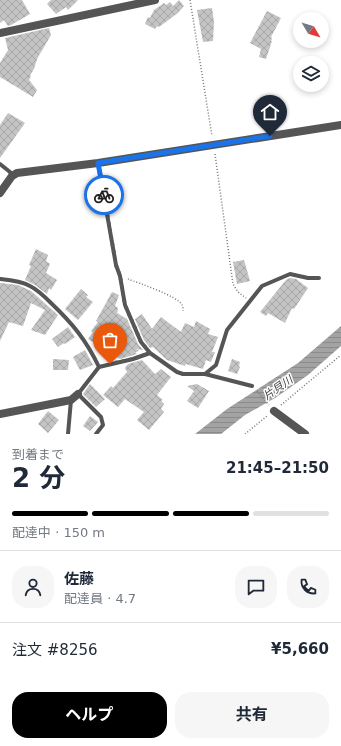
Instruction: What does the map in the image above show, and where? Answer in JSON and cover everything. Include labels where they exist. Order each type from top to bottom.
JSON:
[{"type":"street","points":[[0,32],[154,0]]},
{"type":"street","points":[[0,193],[12,176],[17,173],[98,163],[341,125]]},
{"type":"street","points":[[0,414],[71,400],[78,394]]},
{"type":"street","points":[[273,409],[305,434]]},
{"type":"lane","points":[[98,163],[116,265],[120,276],[125,305],[141,342],[150,353],[177,372],[183,374],[205,374],[252,386]]},
{"type":"lane","points":[[0,164],[10,172],[12,176]]},
{"type":"lane","points":[[205,374],[216,365],[227,330],[262,286],[290,274],[308,278],[319,278]]},
{"type":"lane","points":[[0,279],[19,281],[29,285],[39,292],[78,330],[90,348],[99,367]]},
{"type":"lane","points":[[96,434],[103,425],[101,417],[78,394],[99,367],[133,359],[150,353]]},
{"type":"lane","points":[[68,434],[71,400]]},
{"type":"path","points":[[120,276],[179,300],[184,311]]},
{"type":"path","points":[[245,434],[273,409],[341,356]]},
{"type":"path","points":[[252,386],[273,409]]},
{"type":"water","name":"片貝川","points":[[341,326],[341,346],[308,375],[275,398],[245,415],[221,434],[195,434],[227,409],[298,363]]},
{"type":"building","points":[[0,0],[22,0],[30,14],[8,26],[4,20],[0,23]]},
{"type":"building","points":[[51,0],[78,0],[68,10],[66,7],[56,14],[47,4]]},
{"type":"building","points":[[179,0],[184,6],[178,13],[159,27],[157,26],[155,29],[145,24],[148,17],[150,18],[154,10],[164,3],[166,5],[170,2],[173,6]]},
{"type":"building","points":[[212,8],[214,22],[213,41],[203,42],[197,10]]},
{"type":"building","points":[[267,11],[281,18],[271,37],[272,41],[266,59],[259,57],[261,49],[250,43]]},
{"type":"building","points":[[49,28],[51,35],[37,59],[34,69],[30,75],[29,80],[37,90],[33,97],[0,77],[0,63],[8,50],[5,38]]},
{"type":"building","points":[[8,113],[25,123],[0,158],[0,125]]},
{"type":"building","points":[[36,249],[48,255],[46,261],[50,264],[46,273],[57,280],[51,290],[49,288],[47,294],[25,280],[31,266],[29,265]]},
{"type":"building","points":[[244,260],[250,281],[237,284],[233,262]]},
{"type":"building","points":[[290,278],[296,279],[308,288],[294,309],[292,308],[285,323],[268,313],[266,316],[260,312],[286,280]]},
{"type":"building","points":[[0,283],[18,285],[31,291],[58,315],[45,335],[31,330],[45,310],[31,303],[23,326],[9,322],[0,341]]},
{"type":"building","points":[[81,289],[88,295],[86,297],[93,302],[78,320],[65,309]]},
{"type":"building","points":[[112,292],[119,295],[115,306],[118,308],[117,313],[127,319],[138,344],[143,350],[136,349],[139,351],[135,352],[137,354],[120,359],[88,339],[93,332],[91,331],[98,322],[96,321]]},
{"type":"building","points":[[142,314],[152,329],[161,317],[181,332],[185,323],[194,327],[196,321],[210,329],[208,334],[218,337],[212,352],[215,352],[211,362],[206,360],[203,369],[186,364],[185,366],[167,360],[153,347],[150,348],[144,340],[135,319]]},
{"type":"building","points":[[68,327],[75,337],[58,347],[52,339]]},
{"type":"building","points":[[85,350],[93,365],[80,370],[73,357]]},
{"type":"building","points":[[53,359],[69,360],[68,370],[53,370]]},
{"type":"building","points":[[232,359],[240,362],[240,367],[237,374],[228,371]]},
{"type":"building","points":[[142,360],[155,374],[161,369],[171,377],[157,395],[163,400],[161,401],[164,404],[161,409],[164,412],[149,430],[137,420],[144,412],[125,399],[118,407],[103,395],[111,386],[113,388],[127,372],[125,368],[128,364]]},
{"type":"building","points":[[90,384],[105,399],[96,407],[83,394]]},
{"type":"building","points":[[197,384],[209,391],[198,408],[187,401],[194,391],[187,386]]},
{"type":"building","points":[[48,411],[59,420],[48,433],[38,424]]},
{"type":"building","points":[[90,416],[98,422],[90,431],[83,426]]},
{"type":"way so far","points":[[104,195],[116,265],[120,276],[125,305],[141,342],[150,353],[133,359],[110,364]]},
{"type":"route","points":[[104,195],[98,163],[270,136]]}]
